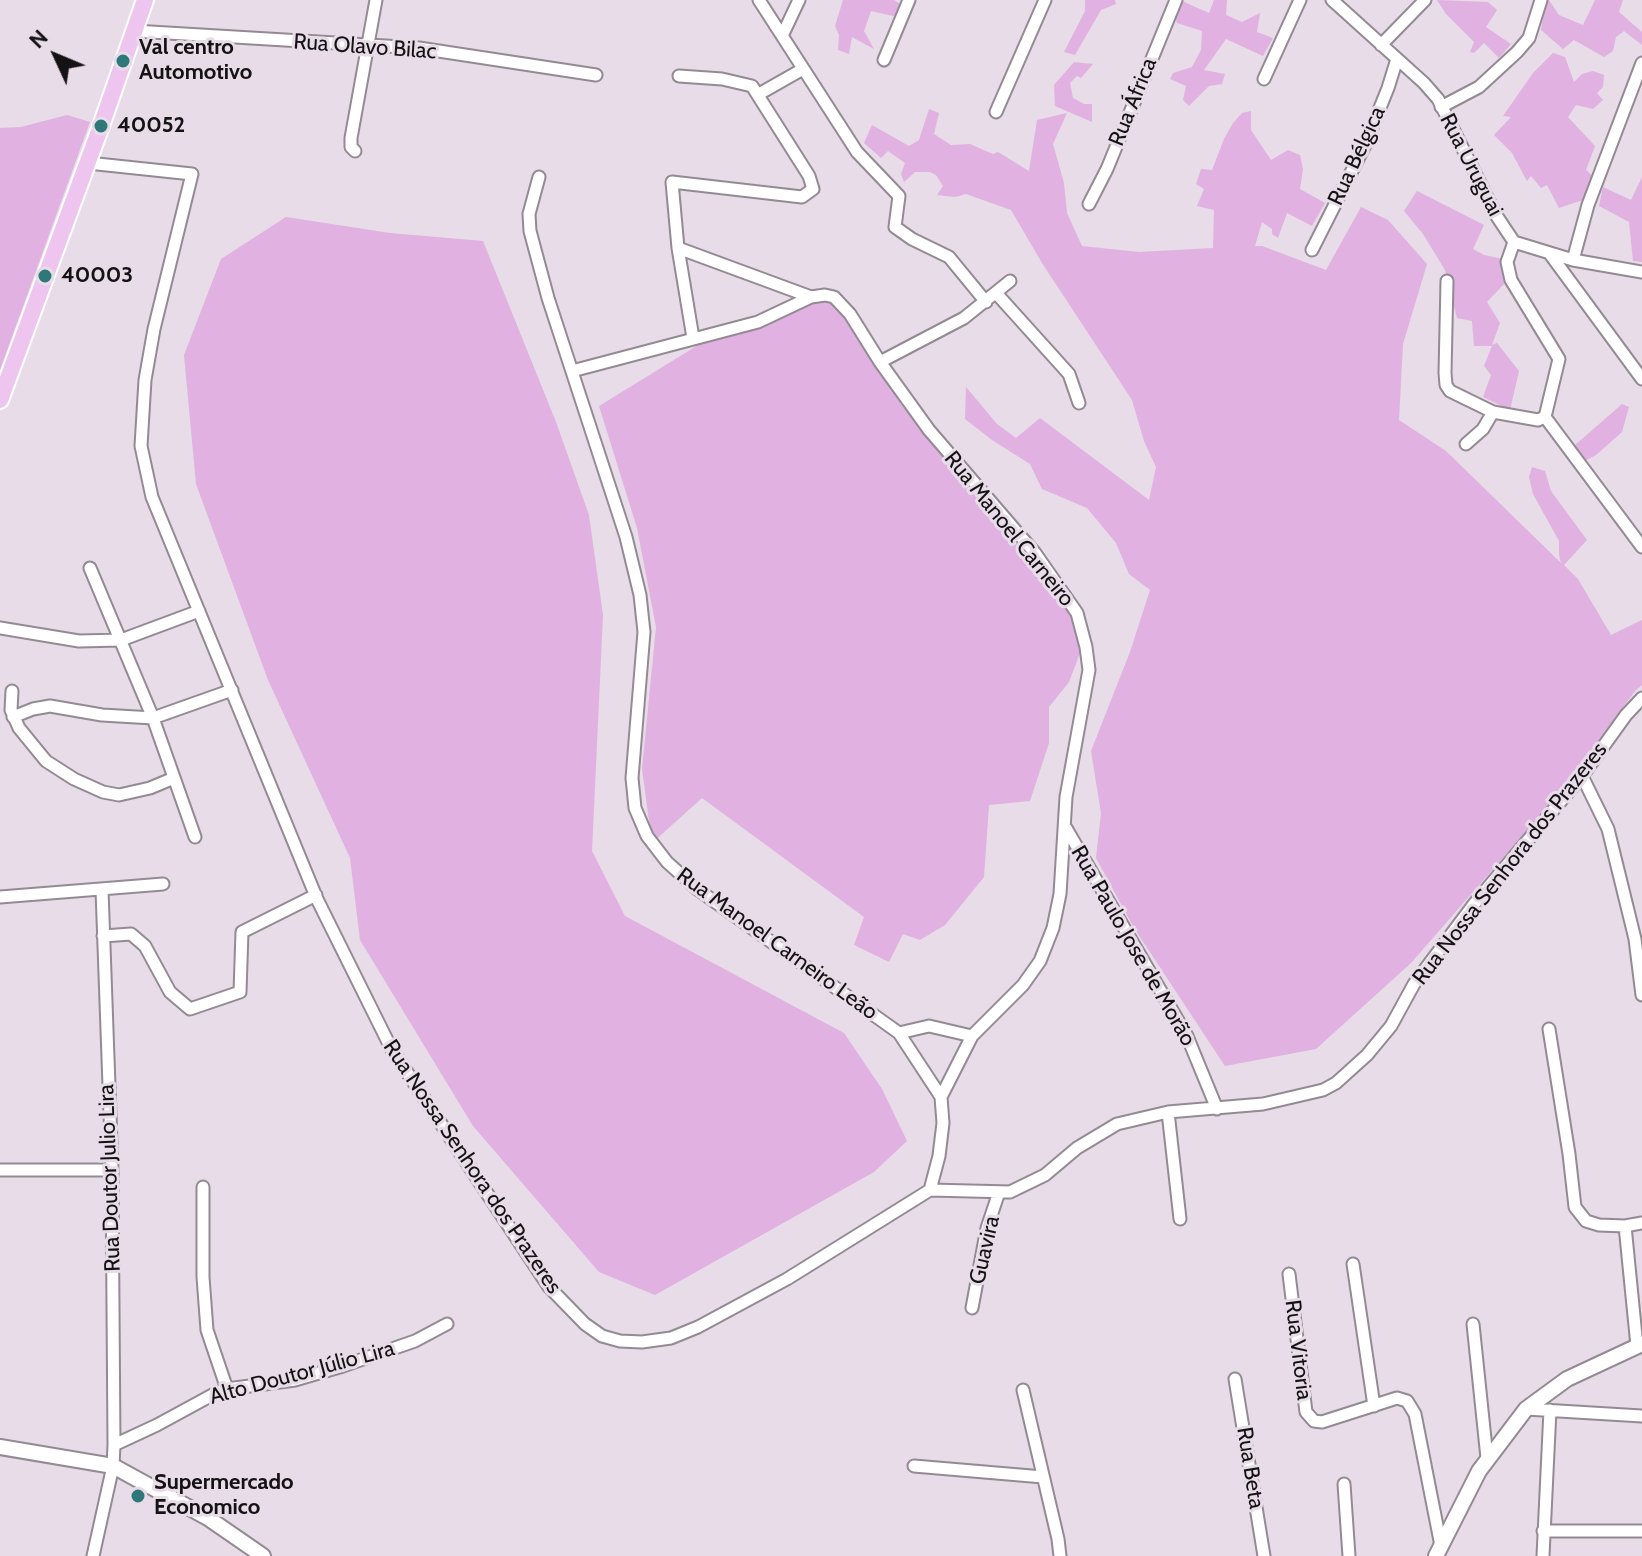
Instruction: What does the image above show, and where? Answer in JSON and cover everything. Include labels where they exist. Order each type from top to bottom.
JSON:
[{"type":"main road","points":[[0,400],[145,0]]},
{"type":"main road","points":[[1439,1551],[1487,1458],[1526,1409],[1567,1379],[1639,1345]]},
{"type":"main road","points":[[0,1447],[113,1466],[208,1518],[263,1556]]},
{"type":"street","points":[[355,151],[351,147],[351,138],[376,0]]},
{"type":"street","points":[[759,0],[857,152],[899,196],[895,227],[949,257],[986,302]]},
{"type":"street","points":[[782,36],[799,0]]},
{"type":"street","points":[[884,60],[909,0]]},
{"type":"street","points":[[996,112],[1045,0]]},
{"type":"street","name":"Rua África","points":[[1089,204],[1107,169],[1176,0]]},
{"type":"street","points":[[1264,79],[1300,0]]},
{"type":"street","name":"Rua Uruguai","points":[[1332,0],[1424,83],[1441,107],[1496,215],[1514,242],[1573,260],[1642,272]]},
{"type":"street","points":[[1381,45],[1425,0]]},
{"type":"street","points":[[1441,107],[1479,87],[1517,52],[1529,38],[1541,0]]},
{"type":"street","name":"Rua Olavo Bilac","points":[[134,31],[419,48],[596,75]]},
{"type":"street","name":"Rua Bélgica","points":[[1312,250],[1365,145],[1397,59]]},
{"type":"street","points":[[1573,260],[1588,205],[1642,63]]},
{"type":"street","points":[[759,94],[803,69]]},
{"type":"street","points":[[679,76],[752,86],[812,183],[811,192],[802,197],[672,182],[678,248],[693,338]]},
{"type":"street","name":"Rua Nossa Senhora dos Prazeres","points":[[88,163],[192,174],[154,329],[145,380],[141,446],[152,497],[316,895],[368,1005],[419,1093],[549,1287],[585,1324],[602,1336],[642,1342],[671,1338],[698,1327],[787,1279],[930,1190],[1010,1192],[1045,1175],[1077,1148],[1117,1124],[1168,1112],[1263,1104],[1323,1090],[1350,1072],[1391,1026],[1414,984],[1474,904],[1582,776],[1642,698]]},
{"type":"street","name":"Rua Manoel Carneiro Leão","points":[[539,177],[529,214],[530,231],[548,298],[626,537],[640,595],[644,632],[632,778],[635,808],[647,836],[667,862],[697,889],[899,1033],[941,1097]]},
{"type":"street","points":[[1514,242],[1507,262],[1511,280],[1559,359],[1545,417]]},
{"type":"street","name":"Rua Manoel Carneiro","points":[[678,248],[811,297],[834,297],[843,305],[929,430],[1049,572],[1077,613],[1089,670],[1066,797],[1060,894],[1053,928],[1040,961],[1009,1002],[972,1036],[941,1097]]},
{"type":"street","points":[[1550,254],[1642,379]]},
{"type":"street","points":[[880,362],[964,318],[1010,281]]},
{"type":"street","points":[[1447,281],[1446,385],[1450,391],[1493,412],[1538,420],[1545,417]]},
{"type":"street","points":[[996,293],[1069,374],[1079,403]]},
{"type":"street","points":[[572,371],[758,322],[811,297]]},
{"type":"street","points":[[1629,360],[1642,361]]},
{"type":"street","points":[[1466,444],[1483,429],[1493,412]]},
{"type":"street","points":[[1545,417],[1642,547]]},
{"type":"street","points":[[90,568],[153,718],[195,837]]},
{"type":"street","points":[[0,628],[79,641],[121,640],[199,611]]},
{"type":"street","points":[[13,717],[50,706],[102,715],[153,718],[232,690]]},
{"type":"street","points":[[12,691],[13,717],[46,761],[74,779],[103,792],[119,795],[131,794],[174,778]]},
{"type":"street","points":[[1582,776],[1608,829],[1620,870],[1635,939],[1642,995]]},
{"type":"street","name":"Rua Paulo Jose de Morão","points":[[1066,827],[1187,1036],[1217,1109]]},
{"type":"street","points":[[0,897],[163,884]]},
{"type":"street","name":"Rua Doutor Julio Lira","points":[[93,1556],[113,1466],[114,1445],[112,1170],[102,890]]},
{"type":"street","points":[[103,936],[131,934],[145,946],[170,992],[190,1009],[240,992],[242,932],[316,895]]},
{"type":"street","points":[[899,1033],[929,1026],[972,1036]]},
{"type":"street","points":[[1549,1029],[1575,1207],[1586,1221],[1599,1225],[1642,1223]]},
{"type":"street","points":[[930,1190],[943,1123],[941,1097]]},
{"type":"street","points":[[1168,1112],[1180,1219]]},
{"type":"street","points":[[0,1170],[112,1170]]},
{"type":"street","points":[[203,1187],[203,1277],[207,1330],[227,1389]]},
{"type":"street","name":"Guavira","points":[[972,1308],[987,1228],[999,1192]]},
{"type":"street","points":[[1625,1226],[1639,1345]]},
{"type":"street","points":[[1353,1264],[1374,1406]]},
{"type":"street","name":"Rua Vitoria","points":[[1289,1274],[1306,1412],[1314,1421],[1322,1422],[1397,1398],[1407,1401],[1415,1414],[1439,1551]]},
{"type":"street","name":"Alto Doutor Júlio Lira","points":[[114,1445],[227,1389],[295,1380],[368,1359],[415,1341],[447,1324]]},
{"type":"street","points":[[1473,1324],[1487,1458]]},
{"type":"street","name":"Rua Beta","points":[[1235,1379],[1264,1556]]},
{"type":"street","points":[[1023,1390],[1060,1556]]},
{"type":"street","points":[[1526,1409],[1642,1416]]},
{"type":"street","points":[[1543,1556],[1550,1410]]},
{"type":"street","points":[[914,1466],[1043,1477]]},
{"type":"street","points":[[1344,1484],[1349,1556]]},
{"type":"street","points":[[1543,1531],[1642,1531]]},
{"type":"shaded area","points":[[843,0],[894,0],[903,6],[902,18],[871,11],[864,31],[874,49],[852,37],[849,54],[838,50],[839,35],[835,26]]},
{"type":"shaded area","points":[[1085,0],[1115,0],[1116,4],[1101,10],[1075,55],[1064,52],[1085,11]]},
{"type":"shaded area","points":[[1214,0],[1227,0],[1226,15],[1242,22],[1260,13],[1257,32],[1273,38],[1263,56],[1226,39],[1204,70],[1225,74],[1222,84],[1209,86],[1189,106],[1183,100],[1186,86],[1170,79],[1173,73],[1192,67],[1201,50],[1202,31],[1177,23],[1174,14],[1182,1],[1209,13]]},
{"type":"shaded area","points":[[1437,0],[1488,2],[1497,10],[1486,27],[1511,44],[1499,58],[1484,43],[1474,53],[1470,52],[1474,42],[1446,14]]},
{"type":"shaded area","points":[[1546,0],[1559,15],[1583,25],[1595,0],[1623,0],[1619,12],[1642,32],[1642,45],[1624,31],[1616,37],[1613,51],[1604,57],[1574,40],[1563,49],[1541,30]]},
{"type":"shaded area","points":[[1553,53],[1565,57],[1574,82],[1582,74],[1593,71],[1604,75],[1603,87],[1597,93],[1603,100],[1593,109],[1576,105],[1568,117],[1595,146],[1586,170],[1594,177],[1583,200],[1559,208],[1547,185],[1541,188],[1531,176],[1527,181],[1512,153],[1494,135],[1511,117],[1503,116],[1533,73]]},
{"type":"shaded area","points":[[1074,62],[1093,64],[1081,78],[1077,76],[1070,83],[1073,98],[1084,104],[1092,104],[1092,122],[1055,106],[1054,85]]},
{"type":"shaded area","points":[[929,109],[939,113],[934,134],[951,145],[970,144],[993,154],[998,152],[1029,171],[1037,120],[1067,113],[1053,144],[1064,183],[1067,213],[1082,246],[1139,252],[1213,248],[1214,210],[1197,206],[1204,189],[1196,184],[1201,169],[1212,170],[1233,123],[1242,113],[1251,111],[1251,130],[1271,160],[1288,150],[1300,155],[1303,169],[1300,189],[1325,203],[1312,226],[1287,213],[1278,238],[1262,222],[1255,246],[1326,270],[1361,207],[1388,220],[1427,264],[1403,344],[1399,420],[1446,451],[1561,563],[1559,541],[1533,494],[1529,477],[1532,467],[1545,471],[1551,491],[1587,540],[1564,565],[1578,579],[1611,635],[1642,620],[1642,685],[1557,796],[1411,963],[1316,1049],[1225,1066],[1134,928],[1096,858],[1101,813],[1091,751],[1130,652],[1150,590],[1129,574],[1116,543],[1087,508],[1042,489],[1030,464],[965,419],[966,387],[997,424],[1016,438],[1040,418],[1149,500],[1156,467],[1144,441],[1132,400],[1011,210],[966,194],[955,197],[937,195],[943,186],[930,172],[915,172],[904,182],[901,174],[905,163],[888,151],[881,158],[864,143],[872,125],[909,146],[919,140]]},
{"type":"shaded area","points":[[67,115],[90,122],[0,370],[0,128],[21,127]]},
{"type":"shaded area","points":[[1642,177],[1642,262],[1633,261],[1629,222],[1599,206],[1603,187],[1631,200]]},
{"type":"shaded area","points":[[1417,191],[1484,225],[1473,249],[1503,259],[1504,284],[1487,302],[1500,323],[1492,345],[1497,343],[1519,371],[1510,410],[1483,397],[1491,375],[1484,366],[1492,346],[1474,346],[1472,321],[1457,318],[1445,270],[1423,234],[1404,211]]},
{"type":"shaded area","points":[[286,217],[390,233],[483,241],[556,422],[589,515],[603,615],[592,851],[625,916],[844,1033],[882,1089],[907,1141],[874,1172],[655,1295],[599,1272],[473,1126],[360,940],[350,858],[268,680],[196,484],[184,355],[221,259]]},
{"type":"shaded area","points":[[834,297],[902,406],[1065,601],[1082,648],[1069,682],[1049,707],[1049,743],[1030,801],[989,805],[984,877],[945,925],[920,940],[903,934],[889,962],[854,945],[864,917],[702,798],[652,843],[642,769],[656,627],[637,528],[599,406],[708,339],[779,320],[811,304]]},
{"type":"shaded area","points":[[1622,404],[1629,407],[1622,432],[1583,462],[1574,446]]},
{"type":"place","name":"Val centro Automotivo","points":[[123,61]]},
{"type":"place","name":"40052","points":[[101,126]]},
{"type":"place","name":"40003","points":[[45,276]]},
{"type":"place","name":"Supermercado Economico","points":[[138,1496]]}]
